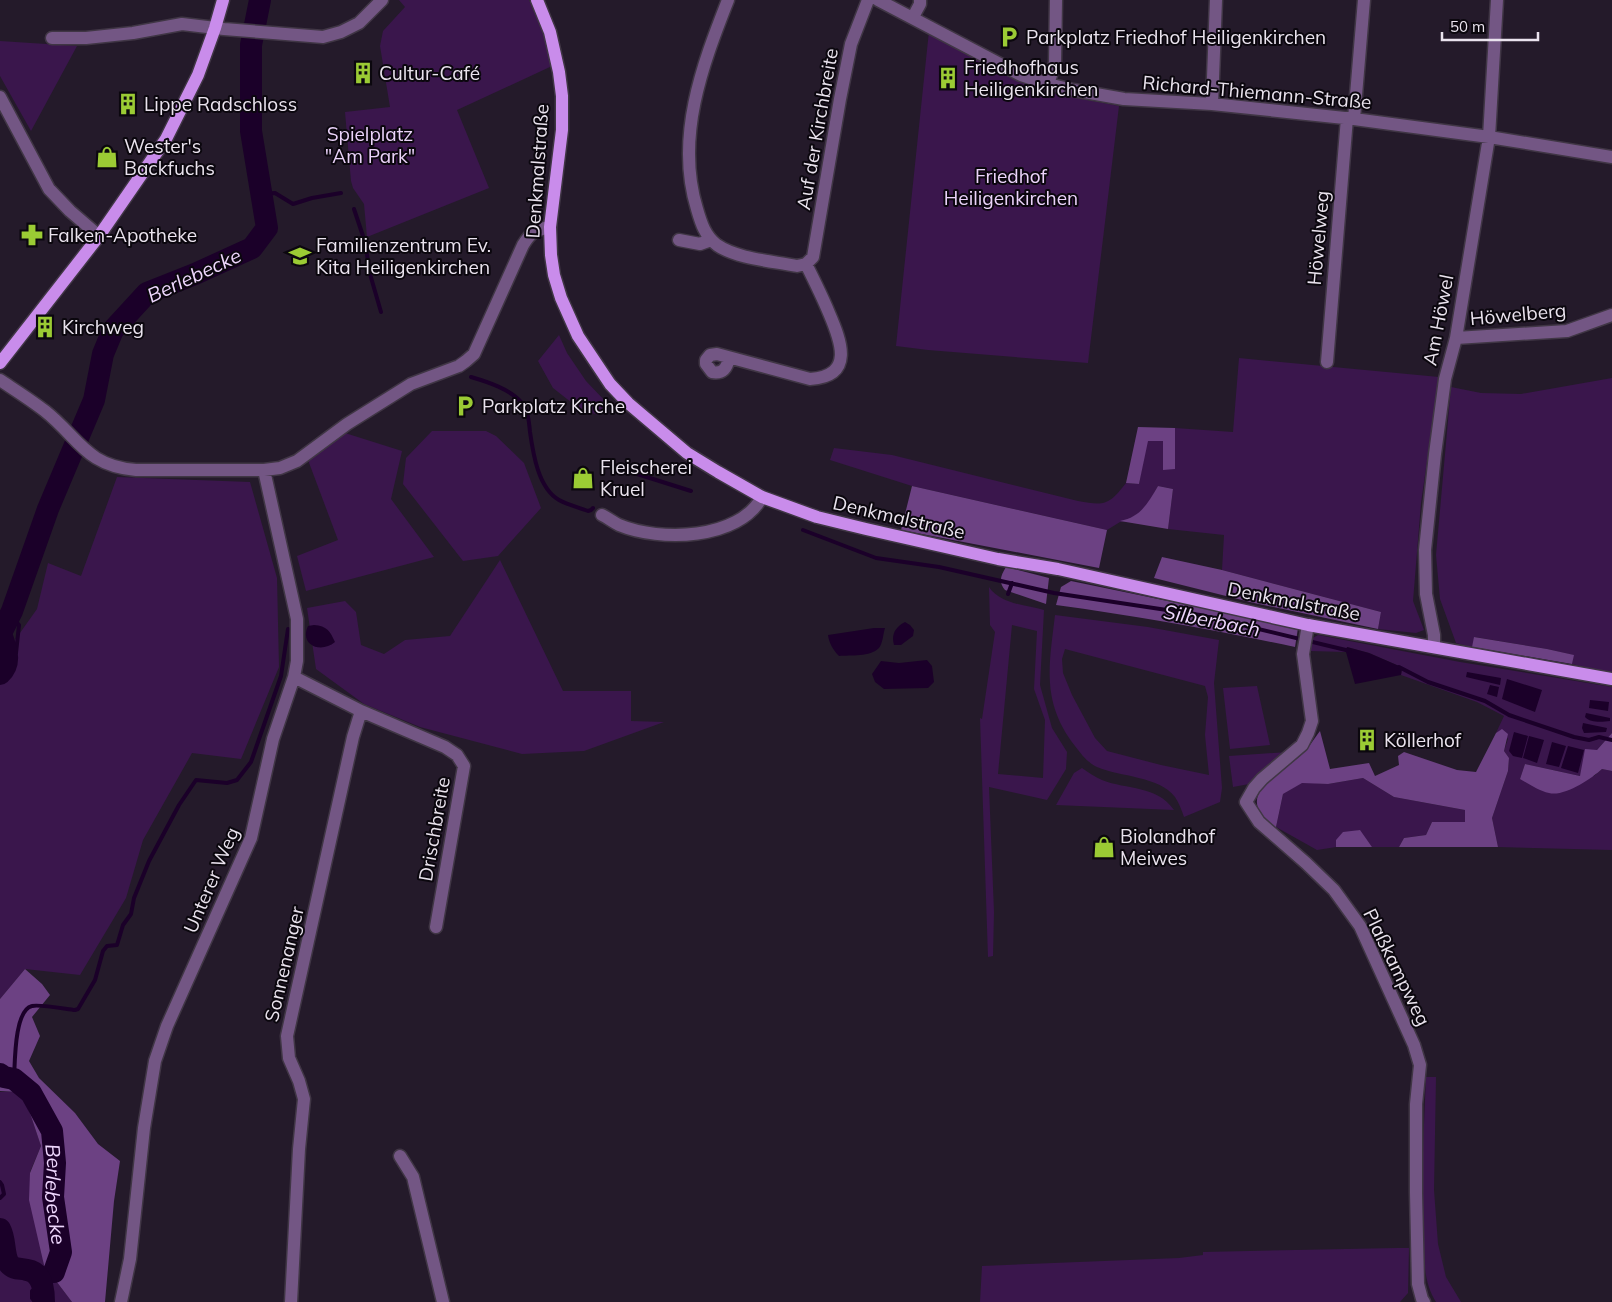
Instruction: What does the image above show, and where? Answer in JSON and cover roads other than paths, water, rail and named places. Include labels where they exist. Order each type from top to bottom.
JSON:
[{"type":"main road","points":[[0,363],[99,236],[166,139],[195,82],[223,0]]},
{"type":"main road","name":"Denkmalstraße","points":[[537,0],[550,32],[560,72],[562,130],[550,227],[553,268],[564,306],[578,336],[610,384],[628,403],[687,453],[762,496],[817,517],[866,529],[998,559],[1058,569],[1308,629],[1434,647],[1612,679]]},
{"type":"street","points":[[52,38],[86,38],[134,33],[182,24],[270,33],[332,35],[359,23],[382,0]]},
{"type":"street","points":[[728,0],[716,30],[690,120],[687,152],[689,177],[694,200],[703,228],[711,240],[728,252],[797,266],[806,264],[839,337],[842,358],[838,367],[830,374],[810,379],[729,358]]},
{"type":"street","name":"Auf der Kirchbreite","points":[[806,264],[813,257],[851,44],[868,0]]},
{"type":"street","name":"Richard-Thiemann-Straße","points":[[878,0],[1021,75],[1048,84],[1124,99],[1212,104],[1350,119],[1489,137],[1612,157]]},
{"type":"street","points":[[913,17],[920,4],[920,0]]},
{"type":"street","points":[[1048,84],[1055,63],[1056,0]]},
{"type":"street","points":[[1212,104],[1216,0]]},
{"type":"street","name":"Höwelweg","points":[[1327,362],[1350,119],[1364,0]]},
{"type":"street","name":"Am Höwel","points":[[1434,647],[1434,635],[1425,584],[1425,550],[1445,379],[1456,338],[1489,137],[1497,0]]},
{"type":"street","points":[[0,97],[49,189],[70,211],[99,236]]},
{"type":"street","points":[[0,380],[44,410],[84,451],[118,468],[132,470],[264,470],[280,468],[297,461],[347,424],[411,384],[459,366],[474,354],[522,245],[530,234],[539,229],[550,227]]},
{"type":"street","points":[[679,240],[700,244],[711,240]]},
{"type":"street","name":"Höwelberg","points":[[1456,338],[1567,331],[1612,316]]},
{"type":"street","name":"Unterer Weg","points":[[121,1302],[130,1259],[144,1128],[155,1060],[167,1026],[251,838],[273,739],[294,677],[297,661],[297,619],[264,470]]},
{"type":"street","points":[[602,515],[619,524],[651,533],[688,535],[731,525],[751,512],[762,496]]},
{"type":"street","name":"Plaßkampweg","points":[[1308,629],[1303,654],[1312,721],[1308,733],[1302,745],[1262,779],[1246,802],[1259,822],[1334,890],[1360,926],[1414,1045],[1420,1066],[1416,1104],[1418,1284],[1424,1302]]},
{"type":"street","points":[[294,677],[361,711]]},
{"type":"street","name":"Drischbreite","points":[[361,711],[445,747],[457,755],[464,766],[436,927]]},
{"type":"street","name":"Sonnenanger","points":[[291,1302],[298,1158],[304,1099],[290,1058],[287,1036],[353,737],[361,711]]},
{"type":"street","points":[[400,1156],[414,1177],[443,1302]]},
{"type":"waterway","name":"Berlebecke","points":[[0,674],[4,669],[7,659],[1,633],[12,611],[48,509],[94,400],[103,354],[113,330],[147,293],[252,248],[267,228],[251,131],[251,45],[260,0]]},
{"type":"waterway","name":"Silberbach","points":[[261,194],[275,193],[293,204],[312,198],[341,193]]},
{"type":"waterway","name":"Silberbach","points":[[354,209],[365,242],[370,274],[381,312]]},
{"type":"waterway","name":"Silberbach","points":[[471,377],[505,390],[522,403],[528,416],[533,450],[541,479],[552,494],[562,502],[588,511],[593,508]]},
{"type":"waterway","name":"Silberbach","points":[[615,467],[691,491]]},
{"type":"waterway","name":"Silberbach","points":[[803,530],[876,558],[939,567],[1054,593],[1200,615],[1350,651]]},
{"type":"waterway","points":[[1008,594],[1012,583]]},
{"type":"waterway","points":[[8,660],[16,653],[19,625],[10,614]]},
{"type":"waterway","points":[[14,1079],[17,1038],[22,1017],[26,1010],[32,1006],[78,1009],[95,980],[103,951],[107,946],[117,945],[123,925],[131,914],[134,898],[149,861],[179,805],[196,780],[227,783],[237,780],[251,762],[281,676],[288,629]]},
{"type":"waterway","name":"Silberbach","points":[[1399,667],[1428,682],[1485,701],[1509,715],[1574,737],[1589,740],[1599,737],[1612,740]]},
{"type":"waterway","name":"Berlebecke","points":[[0,1074],[14,1079],[31,1093],[52,1131],[55,1163],[53,1197],[61,1252],[54,1272]]},
{"type":"waterway","points":[[0,1182],[4,1194],[0,1198]]},
{"type":"waterway","name":"Berlebecke","points":[[0,1229],[9,1264],[36,1274],[43,1287],[44,1302]]},
{"type":"waterway","points":[[35,1302],[32,1298],[32,1291],[42,1283]]},
{"type":"place","name":"Parkplatz Friedhof Heiligenkirchen","points":[[1009,37]]},
{"type":"place","name":"Cultur-Café","points":[[363,73]]},
{"type":"place","name":"Friedhofhaus Heiligenkirchen","points":[[948,78]]},
{"type":"place","name":"Lippe Radschloss","points":[[128,104]]},
{"type":"place","name":"Wester's Backfuchs","points":[[107,157]]},
{"type":"place","name":"Falken-Apotheke","points":[[32,235]]},
{"type":"place","name":"Familienzentrum Ev. Kita Heiligenkirchen","points":[[300,256]]},
{"type":"place","name":"Kirchweg","points":[[45,327]]},
{"type":"place","name":"Parkplatz Kirche","points":[[465,406]]},
{"type":"place","name":"Fleischerei Kruel","points":[[583,478]]},
{"type":"place","name":"Köllerhof","points":[[1367,740]]},
{"type":"place","name":"Biolandhof Meiwes","points":[[1104,847]]},
{"type":"park label","name":"Spielplatz \"Am Park\"","points":[[370,145]]},
{"type":"park label","name":"Friedhof Heiligenkirchen","points":[[1011,187]]}]
